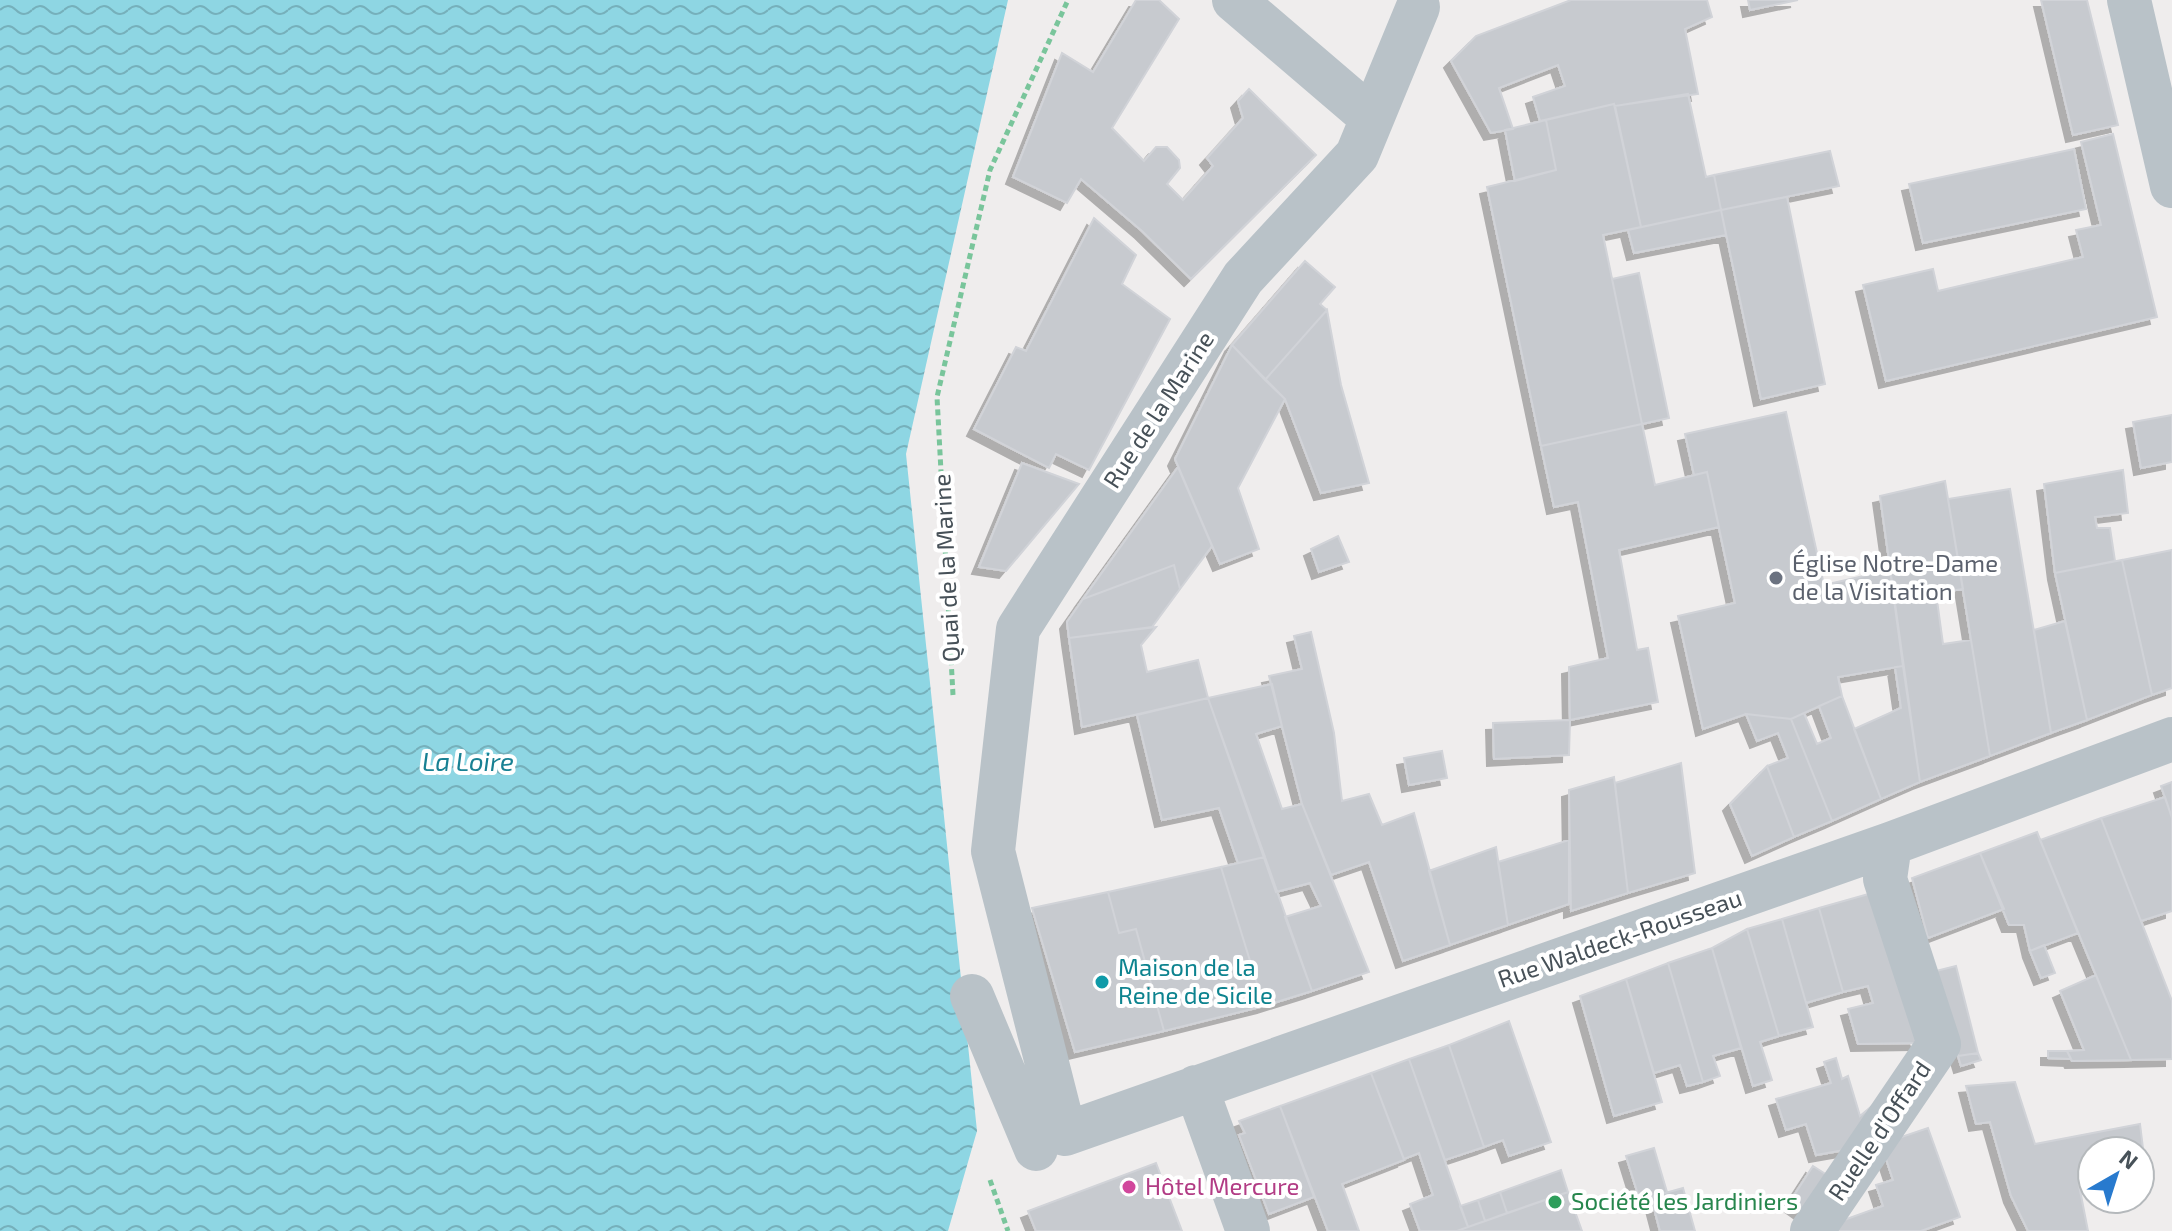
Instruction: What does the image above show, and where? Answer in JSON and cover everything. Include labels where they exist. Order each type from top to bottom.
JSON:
[{"type":"street","points":[[1234,0],[1372,118]]},
{"type":"street","points":[[2129,0],[2172,186]]},
{"type":"street","name":"Rue de la Marine","points":[[1051,1141],[993,851],[1018,629],[1243,278],[1357,155],[1421,2]]},
{"type":"street","name":"Rue Waldeck-Rousseau","points":[[1051,1141],[1196,1087],[1890,844],[2172,739]]},
{"type":"street","name":"Ruelle d'Offard","points":[[1812,1231],[1939,1044],[1885,879],[1890,844]]},
{"type":"street","points":[[972,996],[1051,1141]]},
{"type":"street","points":[[1196,1087],[1248,1231]]},
{"type":"path","name":"Quai de la Marine","points":[[953,697],[937,397],[990,170],[1068,0]]},
{"type":"water","name":"La Loire","points":[[0,0],[1008,0],[906,454],[977,1131],[948,1231],[0,1231]]},
{"type":"building","points":[[1136,0],[1159,0],[1179,19],[1112,128],[1144,161],[1156,147],[1167,147],[1179,160],[1180,168],[1167,184],[1183,200],[1213,166],[1207,158],[1243,118],[1238,101],[1249,89],[1316,155],[1191,279],[1142,231],[1081,179],[1067,203],[1013,177],[1062,53],[1093,72]]},
{"type":"building","points":[[1571,0],[1707,0],[1712,17],[1685,29],[1698,94],[1614,104],[1540,121],[1533,97],[1565,86],[1558,65],[1499,88],[1513,129],[1491,133],[1451,61],[1476,36]]},
{"type":"building","points":[[1748,0],[1798,0],[1750,10]]},
{"type":"building","points":[[2041,0],[2087,0],[2118,125],[2073,135]]},
{"type":"building","points":[[1688,94],[1706,177],[1714,175],[1721,210],[1641,227],[1615,106]]},
{"type":"building","points":[[1614,104],[1641,227],[1603,235],[1642,424],[1541,446],[1487,187],[1556,170],[1546,120]]},
{"type":"building","points":[[1546,120],[1556,170],[1515,181],[1505,130]]},
{"type":"building","points":[[2113,134],[2157,317],[1886,381],[1863,285],[1933,269],[1938,291],[2083,257],[2076,230],[2101,225],[2081,142]]},
{"type":"building","points":[[2074,149],[2086,209],[1923,243],[1909,184]]},
{"type":"building","points":[[1830,151],[1839,186],[1721,210],[1714,175]]},
{"type":"building","points":[[1787,197],[1825,384],[1761,399],[1721,210]]},
{"type":"building","points":[[1721,210],[1726,235],[1634,253],[1628,230]]},
{"type":"building","points":[[1094,218],[1136,255],[1122,284],[1170,319],[1089,470],[1056,454],[1049,468],[974,429],[1016,347],[1026,351]]},
{"type":"building","points":[[1305,261],[1335,287],[1320,304],[1327,310],[1265,380],[1232,345]]},
{"type":"building","points":[[1639,273],[1669,418],[1642,424],[1612,279]]},
{"type":"building","points":[[1327,310],[1341,385],[1369,483],[1321,493],[1285,399],[1265,380]]},
{"type":"building","points":[[1232,345],[1285,399],[1238,488],[1259,549],[1220,564],[1175,459]]},
{"type":"building","name":"Église Notre-Dame de la Visitation","points":[[1786,412],[1824,585],[1890,570],[1903,666],[1838,677],[1842,696],[1791,719],[1746,714],[1703,729],[1678,616],[1735,603],[1707,472],[1694,475],[1685,434]]},
{"type":"building","points":[[2172,415],[2172,462],[2141,468],[2133,422]]},
{"type":"building","points":[[1642,424],[1655,485],[1707,472],[1719,527],[1619,550],[1637,650],[1648,648],[1658,702],[1570,720],[1569,667],[1608,658],[1578,502],[1554,507],[1541,446]]},
{"type":"building","points":[[1022,463],[1079,484],[1006,571],[979,567]]},
{"type":"building","points":[[1178,467],[1212,546],[1180,589],[1174,565],[1083,599]]},
{"type":"building","points":[[2123,470],[2128,513],[2095,517],[2097,528],[2110,528],[2115,561],[2055,573],[2044,484]]},
{"type":"building","points":[[1945,481],[1963,589],[1936,593],[1943,644],[1971,640],[1990,756],[1920,782],[1880,496]]},
{"type":"building","points":[[2010,489],[2051,733],[1990,756],[1948,499]]},
{"type":"building","points":[[1338,536],[1349,562],[1319,572],[1311,549]]},
{"type":"building","points":[[2172,550],[2172,688],[2152,695],[2122,560]]},
{"type":"building","points":[[2122,560],[2152,695],[2087,720],[2055,573]]},
{"type":"building","points":[[1174,565],[1180,589],[1152,627],[1069,638],[1067,622],[1083,599]]},
{"type":"building","points":[[2065,621],[2087,720],[2051,733],[2034,630]]},
{"type":"building","points":[[1156,627],[1141,645],[1147,672],[1198,660],[1208,698],[1082,727],[1069,638]]},
{"type":"building","points":[[1311,632],[1334,733],[1342,801],[1369,794],[1382,825],[1414,813],[1450,945],[1403,961],[1369,862],[1331,875],[1302,804],[1269,676],[1302,669],[1294,636]]},
{"type":"building","points":[[1903,666],[1920,782],[1881,799],[1854,729],[1901,708],[1895,667]]},
{"type":"building","points":[[1272,684],[1282,726],[1256,734],[1282,809],[1302,804],[1369,972],[1312,991],[1285,917],[1321,906],[1310,883],[1276,892],[1208,698]]},
{"type":"building","points":[[1842,696],[1881,799],[1832,821],[1791,719],[1804,713],[1817,744],[1831,738],[1819,706]]},
{"type":"building","points":[[1208,698],[1265,857],[1238,863],[1219,808],[1162,820],[1137,715]]},
{"type":"building","points":[[1746,714],[1791,719],[1832,821],[1794,837],[1767,766],[1788,758],[1778,733],[1757,741]]},
{"type":"building","points":[[1570,720],[1569,755],[1494,759],[1493,723]]},
{"type":"building","points":[[1442,751],[1447,778],[1409,785],[1404,758]]},
{"type":"building","points":[[1681,763],[1695,873],[1628,893],[1615,783]]},
{"type":"building","points":[[1767,766],[1794,837],[1752,856],[1730,804]]},
{"type":"building","points":[[1614,777],[1628,893],[1571,911],[1569,790]]},
{"type":"building","points":[[2172,782],[2172,818],[2161,786]]},
{"type":"building","points":[[2165,797],[2172,818],[2172,911],[2141,921],[2101,818]]},
{"type":"building","points":[[2101,818],[2172,1001],[2172,1059],[2131,1060],[2040,840]]},
{"type":"building","points":[[2037,832],[2078,933],[2030,951],[2024,925],[2009,925],[1980,853]]},
{"type":"building","points":[[1569,840],[1569,904],[1508,925],[1498,862]]},
{"type":"building","points":[[1496,847],[1508,925],[1450,945],[1429,871]]},
{"type":"building","points":[[1980,853],[2004,909],[1928,938],[1912,878]]},
{"type":"building","points":[[1265,857],[1312,991],[1264,1006],[1221,867]]},
{"type":"building","points":[[1221,867],[1264,1006],[1164,1031],[1136,929],[1119,933],[1108,892]]},
{"type":"building","name":"Maison de la Reine de Sicile","points":[[1108,892],[1119,933],[1136,929],[1164,1031],[1075,1052],[1032,908]]},
{"type":"building","points":[[1872,893],[1918,1043],[1858,1044],[1848,1009],[1873,1003],[1868,986],[1843,992],[1819,908]]},
{"type":"building","points":[[1819,908],[1843,992],[1806,1003],[1782,919]]},
{"type":"building","points":[[1782,919],[1813,1027],[1779,1036],[1747,929]]},
{"type":"building","points":[[1747,929],[1779,1036],[1760,1042],[1772,1080],[1753,1086],[1712,948]]},
{"type":"building","points":[[2044,945],[2055,973],[2041,978],[2030,951]]},
{"type":"building","points":[[1712,948],[1741,1048],[1713,1056],[1720,1076],[1703,1082],[1668,963]]},
{"type":"building","points":[[1668,963],[1703,1082],[1687,1086],[1680,1065],[1654,1073],[1626,979]]},
{"type":"building","points":[[1956,966],[1978,1053],[1958,1056],[1936,971]]},
{"type":"building","points":[[2096,975],[2131,1060],[2072,1061],[2067,1051],[2084,1050],[2060,991]]},
{"type":"building","points":[[1626,979],[1662,1102],[1614,1116],[1580,996]]},
{"type":"building","points":[[1509,1021],[1551,1142],[1509,1156],[1503,1140],[1484,1147],[1449,1045]]},
{"type":"building","points":[[1449,1045],[1484,1147],[1445,1160],[1409,1059]]},
{"type":"building","points":[[2048,1051],[2067,1051],[2071,1059],[2048,1058]]},
{"type":"building","points":[[1978,1053],[1981,1060],[1961,1066],[1958,1056]]},
{"type":"building","points":[[1836,1058],[1842,1079],[1848,1076],[1860,1116],[1892,1089],[1856,1148],[1816,1155],[1806,1124],[1786,1130],[1776,1099],[1831,1083],[1824,1062]]},
{"type":"building","points":[[1409,1059],[1468,1227],[1457,1231],[1420,1231],[1410,1204],[1433,1195],[1419,1153],[1404,1159],[1371,1073]]},
{"type":"building","points":[[1371,1073],[1404,1160],[1342,1184],[1359,1231],[1328,1231],[1280,1106]]},
{"type":"building","points":[[2015,1082],[2035,1144],[2076,1136],[2076,1215],[2085,1215],[2088,1231],[2028,1231],[2011,1196],[1990,1122],[1976,1124],[1966,1086]]},
{"type":"building","points":[[1280,1106],[1314,1197],[1269,1214],[1239,1135],[1245,1133],[1239,1121]]},
{"type":"building","points":[[2140,1124],[2141,1135],[2082,1135]]},
{"type":"building","points":[[1928,1128],[1960,1217],[1921,1231],[1824,1231],[1883,1206],[1876,1185],[1893,1180],[1881,1144]]},
{"type":"building","points":[[1654,1148],[1667,1192],[1640,1201],[1626,1156]]},
{"type":"building","name":"Hôtel Mercure","points":[[1156,1163],[1182,1231],[1036,1231],[1028,1211]]},
{"type":"building","points":[[1813,1166],[1835,1180],[1813,1220],[1789,1203]]},
{"type":"building","points":[[1561,1170],[1568,1192],[1507,1213],[1500,1192]]},
{"type":"building","points":[[1683,1188],[1695,1231],[1660,1231],[1651,1197]]},
{"type":"building","points":[[1500,1192],[1507,1213],[1485,1221],[1478,1200]]},
{"type":"building","name":"Société les Jardiniers","points":[[1568,1192],[1582,1231],[1457,1231],[1468,1227]]},
{"type":"building","points":[[1478,1200],[1485,1221],[1468,1227],[1460,1206]]},
{"type":"place","name":"Église Notre-Dame de la Visitation","points":[[1776,578]]},
{"type":"place","name":"Maison de la Reine de Sicile","points":[[1102,982]]},
{"type":"place","name":"Hôtel Mercure","points":[[1129,1187]]},
{"type":"place","name":"Société les Jardiniers","points":[[1555,1202]]}]
